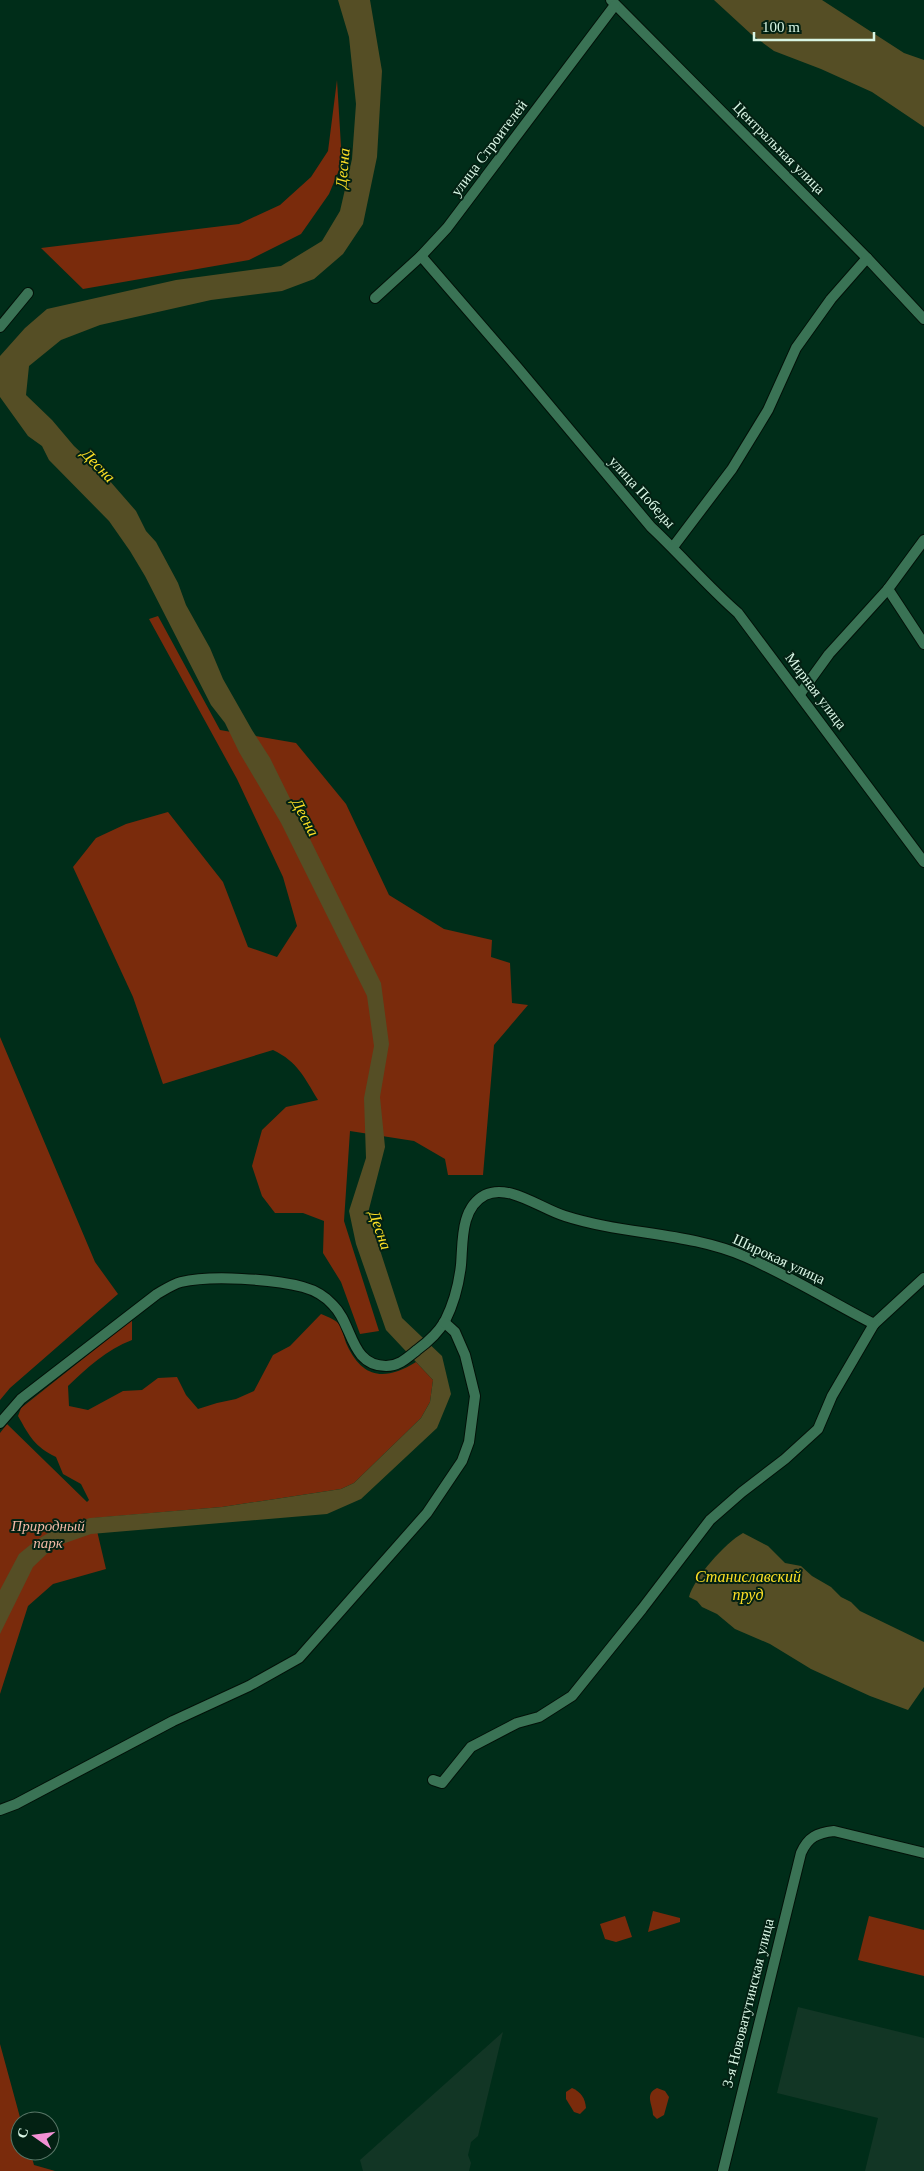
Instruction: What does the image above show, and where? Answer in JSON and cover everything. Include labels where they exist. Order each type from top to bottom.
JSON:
[{"type":"street","name":"улица Строителей","points":[[375,298],[421,256],[447,228],[613,2]]},
{"type":"street","name":"Центральная улица","points":[[613,2],[867,258],[924,319]]},
{"type":"street","name":"улица Победы","points":[[421,256],[511,360],[644,520],[673,547],[732,469],[768,410],[796,348],[831,299],[867,258]]},
{"type":"street","points":[[0,327],[28,293]]},
{"type":"street","points":[[800,694],[829,654],[888,588],[924,540]]},
{"type":"street","name":"Мирная улица","points":[[673,547],[717,595],[738,613],[800,694],[906,841],[924,862]]},
{"type":"street","points":[[888,588],[924,644]]},
{"type":"street","name":"Широкая улица","points":[[0,1423],[20,1399],[157,1294],[178,1282],[197,1279],[226,1278],[264,1282],[303,1287],[320,1293],[336,1307],[362,1357],[372,1365],[396,1365],[430,1340],[444,1322],[456,1288],[461,1266],[462,1229],[470,1212],[481,1197],[495,1191],[514,1195],[582,1222],[707,1244],[744,1256],[874,1324]]},
{"type":"street","points":[[433,1780],[442,1783],[471,1747],[517,1723],[539,1717],[572,1696],[642,1610],[710,1520],[798,1448],[818,1429],[832,1396],[874,1324],[924,1278]]},
{"type":"street","points":[[0,1810],[16,1804],[173,1722],[249,1686],[299,1658],[426,1513],[462,1461],[469,1442],[475,1396],[465,1355],[455,1332],[444,1322]]},
{"type":"street","name":"3-я Нововатутинская улица","points":[[722,2171],[801,1853],[805,1844],[819,1833],[834,1831],[924,1853]]},
{"type":"shaded area","points":[[798,2007],[924,2038],[924,2171],[865,2171],[878,2118],[777,2093]]},
{"type":"shaded area","points":[[503,2032],[478,2136],[471,2142],[468,2155],[471,2163],[469,2171],[363,2171],[360,2160]]},
{"type":"green space","points":[[337,80],[342,163],[329,194],[301,234],[249,260],[83,289],[41,248],[239,224],[280,205],[311,177],[328,151]]},
{"type":"green space","points":[[158,616],[220,730],[296,743],[346,804],[389,895],[444,929],[492,940],[491,957],[510,963],[512,1003],[528,1005],[494,1045],[483,1175],[448,1175],[445,1159],[414,1141],[350,1131],[344,1221],[379,1331],[360,1334],[341,1282],[323,1253],[324,1221],[303,1213],[275,1213],[262,1196],[252,1166],[262,1130],[286,1107],[318,1100],[304,1077],[295,1065],[273,1050],[163,1084],[133,997],[73,867],[96,838],[126,824],[168,812],[223,882],[248,947],[277,957],[297,926],[283,877],[237,779],[149,619]]},
{"type":"green space","points":[[0,1037],[95,1262],[118,1294],[10,1388],[0,1400]]},
{"type":"green space","name":"Природный парк","points":[[321,1314],[338,1323],[353,1356],[360,1365],[368,1370],[385,1374],[405,1368],[416,1362],[433,1380],[430,1402],[421,1418],[354,1483],[341,1489],[222,1507],[94,1518],[106,1569],[53,1584],[28,1606],[0,1694],[0,1433],[7,1424],[87,1502],[89,1500],[81,1484],[63,1474],[56,1457],[37,1445],[29,1435],[18,1416],[21,1408],[132,1320],[132,1340],[106,1354],[68,1386],[69,1406],[88,1410],[123,1391],[142,1390],[158,1378],[177,1377],[186,1395],[198,1409],[236,1399],[254,1391],[273,1355],[290,1346]]},
{"type":"green space","points":[[653,1911],[680,1918],[680,1922],[648,1932]]},
{"type":"green space","points":[[625,1916],[632,1937],[616,1942],[605,1939],[600,1924]]},
{"type":"green space","points":[[869,1916],[924,1930],[924,1976],[858,1960]]},
{"type":"green space","points":[[0,2044],[18,2111],[10,2111],[10,2161],[33,2161],[34,2165],[55,2171],[0,2171]]},
{"type":"green space","points":[[572,2088],[580,2093],[585,2101],[586,2108],[580,2114],[574,2112],[566,2099],[566,2092]]},
{"type":"green space","points":[[657,2088],[665,2091],[669,2097],[664,2115],[657,2119],[653,2115],[650,2097],[653,2090]]},
{"type":"water","points":[[338,0],[370,0],[382,71],[377,157],[363,224],[343,254],[314,279],[282,291],[211,300],[100,325],[61,340],[29,366],[26,395],[52,420],[74,446],[102,472],[136,511],[146,531],[156,542],[178,583],[186,605],[210,648],[223,679],[270,758],[381,983],[389,1044],[380,1097],[385,1147],[368,1213],[402,1318],[442,1356],[451,1394],[437,1428],[361,1499],[327,1514],[91,1534],[54,1547],[33,1567],[0,1634],[0,1590],[19,1554],[35,1541],[58,1527],[90,1518],[222,1507],[341,1489],[354,1483],[421,1418],[430,1402],[433,1380],[386,1330],[356,1244],[349,1211],[366,1158],[364,1098],[374,1046],[367,996],[281,823],[239,752],[225,723],[211,705],[145,576],[130,551],[109,521],[49,460],[42,446],[28,436],[0,397],[0,356],[25,328],[47,309],[176,280],[281,266],[322,241],[340,211],[352,159],[356,104],[349,37]]},
{"type":"water","points":[[714,0],[822,0],[904,53],[924,60],[924,127],[872,92],[821,69],[774,51],[751,34]]},
{"type":"water","name":"Станиславский пруд","points":[[743,1533],[768,1546],[785,1563],[801,1566],[812,1576],[831,1587],[841,1597],[851,1602],[860,1611],[924,1642],[924,1687],[908,1710],[870,1696],[811,1669],[770,1644],[735,1629],[717,1614],[702,1607],[697,1601],[689,1597],[697,1580],[711,1562]]},
{"type":"water label","name":"Десна","points":[[342,168]]},
{"type":"water label","name":"Десна","points":[[99,465]]},
{"type":"water label","name":"Десна","points":[[306,817]]},
{"type":"water label","name":"Десна","points":[[381,1230]]}]
